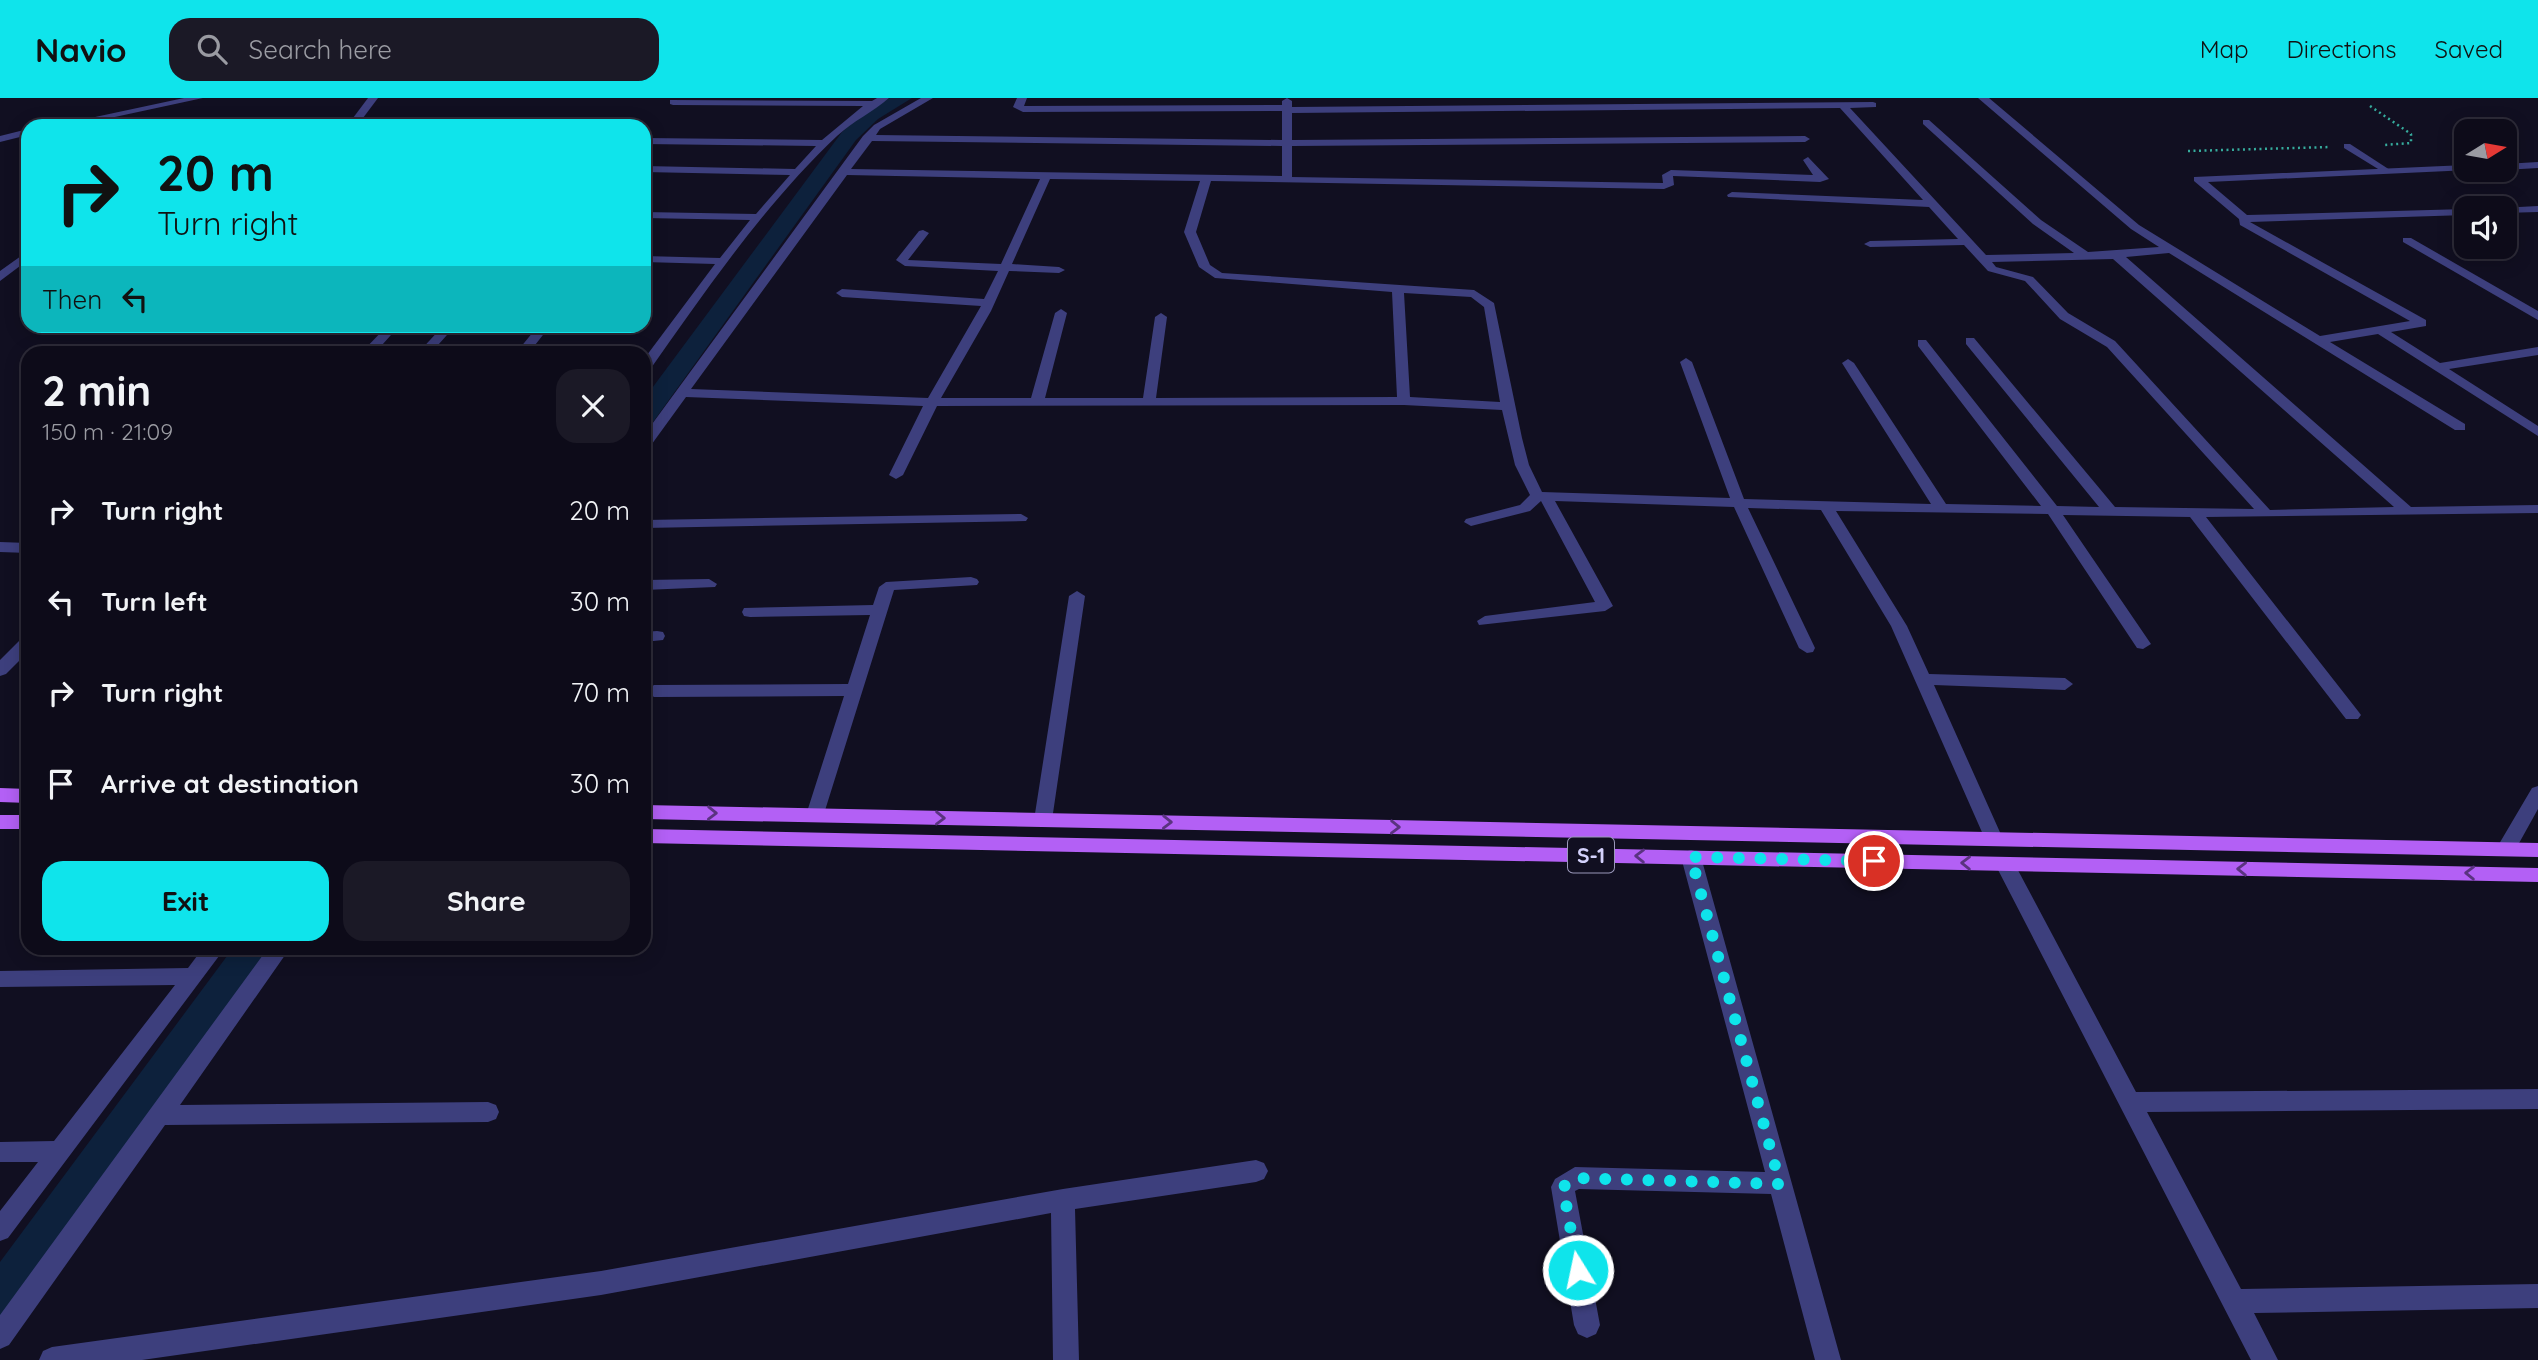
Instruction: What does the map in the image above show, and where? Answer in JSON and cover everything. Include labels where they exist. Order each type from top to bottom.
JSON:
[{"type":"main road","points":[[0,795],[21,796]]},
{"type":"main road","name":"S-1","points":[[651,812],[2538,850]]},
{"type":"main road","points":[[0,822],[21,822]]},
{"type":"main road","points":[[1452,828],[1454,852]]},
{"type":"main road","name":"S-1","points":[[651,836],[2538,875]]},
{"type":"street","points":[[93,119],[198,98]]},
{"type":"street","points":[[357,119],[373,98]]},
{"type":"street","points":[[651,435],[867,138],[877,127],[928,98]]},
{"type":"street","points":[[1022,98],[1018,107],[1023,109],[1873,105]]},
{"type":"street","points":[[1983,98],[2135,227],[2460,427]]},
{"type":"street","points":[[673,102],[878,101]]},
{"type":"street","points":[[651,358],[721,261],[757,217],[845,120],[878,101]]},
{"type":"street","points":[[1842,105],[1992,269],[2029,279],[2064,316],[2111,344],[2266,514]]},
{"type":"street","points":[[1287,106],[1287,180]]},
{"type":"street","points":[[1926,122],[2037,222],[2086,256]]},
{"type":"street","points":[[0,139],[21,134]]},
{"type":"street","points":[[867,138],[1287,143],[1805,139]]},
{"type":"street","points":[[651,141],[824,143]]},
{"type":"street","points":[[842,172],[1664,186],[1669,185],[1667,175],[1671,173],[1822,179],[1808,160]]},
{"type":"street","points":[[2517,166],[2538,165]]},
{"type":"street","points":[[2317,340],[2422,323],[2244,223],[2244,218],[2198,179],[2454,168]]},
{"type":"street","points":[[651,169],[798,172]]},
{"type":"street","points":[[896,475],[932,402],[989,303],[1046,177]]},
{"type":"street","points":[[1206,180],[1190,232],[1205,267],[1219,276],[1474,294],[1490,306],[1519,463],[1532,493],[1542,497],[1942,509],[2266,514],[2538,509]]},
{"type":"street","points":[[1732,195],[1933,204]]},
{"type":"street","points":[[2517,210],[2538,209]]},
{"type":"street","points":[[2244,218],[2454,212]]},
{"type":"street","points":[[651,215],[757,217]]},
{"type":"street","points":[[923,233],[902,260],[905,263],[1059,270]]},
{"type":"street","points":[[2407,240],[2538,316]]},
{"type":"street","points":[[1870,244],[1967,242]]},
{"type":"street","points":[[1983,259],[2116,255],[2171,249]]},
{"type":"street","points":[[2116,255],[2407,512]]},
{"type":"street","points":[[651,258],[721,261]]},
{"type":"street","points":[[0,277],[21,260]]},
{"type":"street","points":[[1398,289],[1404,401]]},
{"type":"street","points":[[842,293],[989,303]]},
{"type":"street","points":[[1037,401],[1061,313]]},
{"type":"street","points":[[1149,402],[1161,317]]},
{"type":"street","points":[[2380,330],[2538,432]]},
{"type":"street","points":[[374,346],[386,333]]},
{"type":"street","points":[[430,346],[442,333]]},
{"type":"street","points":[[1970,341],[2112,512]]},
{"type":"street","points":[[1922,343],[2053,510],[2143,644]]},
{"type":"street","points":[[2438,367],[2538,351]]},
{"type":"street","points":[[1686,362],[1738,502],[1807,648]]},
{"type":"street","points":[[1848,363],[1942,509]]},
{"type":"street","points":[[681,393],[932,402],[1404,401],[1510,406]]},
{"type":"street","points":[[1471,523],[1525,508],[1542,497]]},
{"type":"street","points":[[1485,621],[1605,606],[1542,497]]},
{"type":"street","points":[[1826,506],[1899,626],[1994,839]]},
{"type":"street","points":[[2195,513],[2352,715]]},
{"type":"street","points":[[651,524],[1021,519]]},
{"type":"street","points":[[0,547],[21,548]]},
{"type":"street","points":[[815,815],[887,587],[892,584],[971,582]]},
{"type":"street","points":[[651,585],[709,584]]},
{"type":"street","points":[[1043,820],[1077,596]]},
{"type":"street","points":[[750,612],[879,610]]},
{"type":"street","points":[[0,670],[21,652]]},
{"type":"street","points":[[1922,679],[2065,684]]},
{"type":"street","points":[[653,691],[854,690]]},
{"type":"street","points":[[2506,849],[2538,793]]},
{"type":"street","points":[[1691,857],[1828,1360]]},
{"type":"street","points":[[2005,864],[2265,1360]]},
{"type":"street","points":[[0,1230],[210,955]]},
{"type":"street","points":[[0,1336],[275,955]]},
{"type":"street","points":[[0,979],[195,976]]},
{"type":"street","points":[[2130,1102],[2538,1099]]},
{"type":"street","points":[[159,1115],[488,1112]]},
{"type":"street","points":[[0,1152],[61,1151]]},
{"type":"street","points":[[52,1360],[601,1283],[1063,1200],[1256,1171]]},
{"type":"street","points":[[1587,1325],[1563,1187],[1575,1178],[1780,1184]]},
{"type":"street","points":[[1063,1200],[1066,1360]]},
{"type":"street","points":[[2234,1301],[2538,1296]]},
{"type":"lane","points":[[2347,146],[2386,170]]},
{"type":"path","points":[[2188,151],[2411,144],[2411,134],[2370,106]]},
{"type":"waterway","points":[[651,407],[849,136],[872,115],[903,98]]},
{"type":"waterway","points":[[0,1301],[250,955]]},
{"type":"route","points":[[1578,1270],[1563,1187],[1575,1178],[1780,1184],[1691,857],[1874,861]]}]
